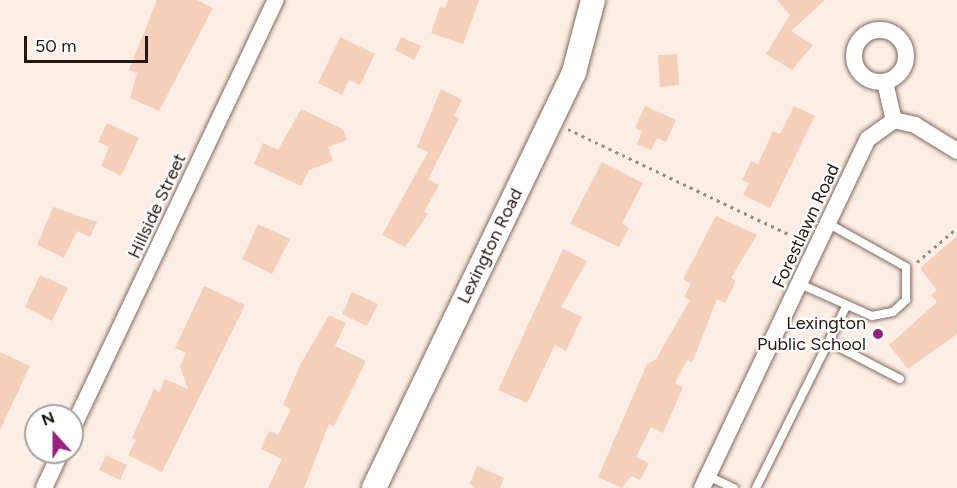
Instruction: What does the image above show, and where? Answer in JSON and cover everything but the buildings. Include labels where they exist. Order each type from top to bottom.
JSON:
[{"type":"street","name":"Hillside Street","points":[[84,404],[276,0]]},
{"type":"street","name":"Lexington Road","points":[[374,488],[574,72],[593,0]]},
{"type":"street","points":[[885,82],[894,120],[915,125],[957,151]]},
{"type":"street","name":"Forestlawn Road","points":[[705,482],[868,139],[894,120]]},
{"type":"street","points":[[44,488],[55,464]]},
{"type":"lane","points":[[800,284],[872,316],[893,312],[906,300],[909,276],[899,261],[829,224]]},
{"type":"lane","points":[[756,488],[847,305]]},
{"type":"lane","points":[[829,342],[900,379]]},
{"type":"lane","points":[[705,482],[734,488]]},
{"type":"path","points":[[561,125],[808,243]]},
{"type":"path","points":[[914,265],[957,228]]},
{"type":"place","name":"Lexington Public School","points":[[878,334]]}]
